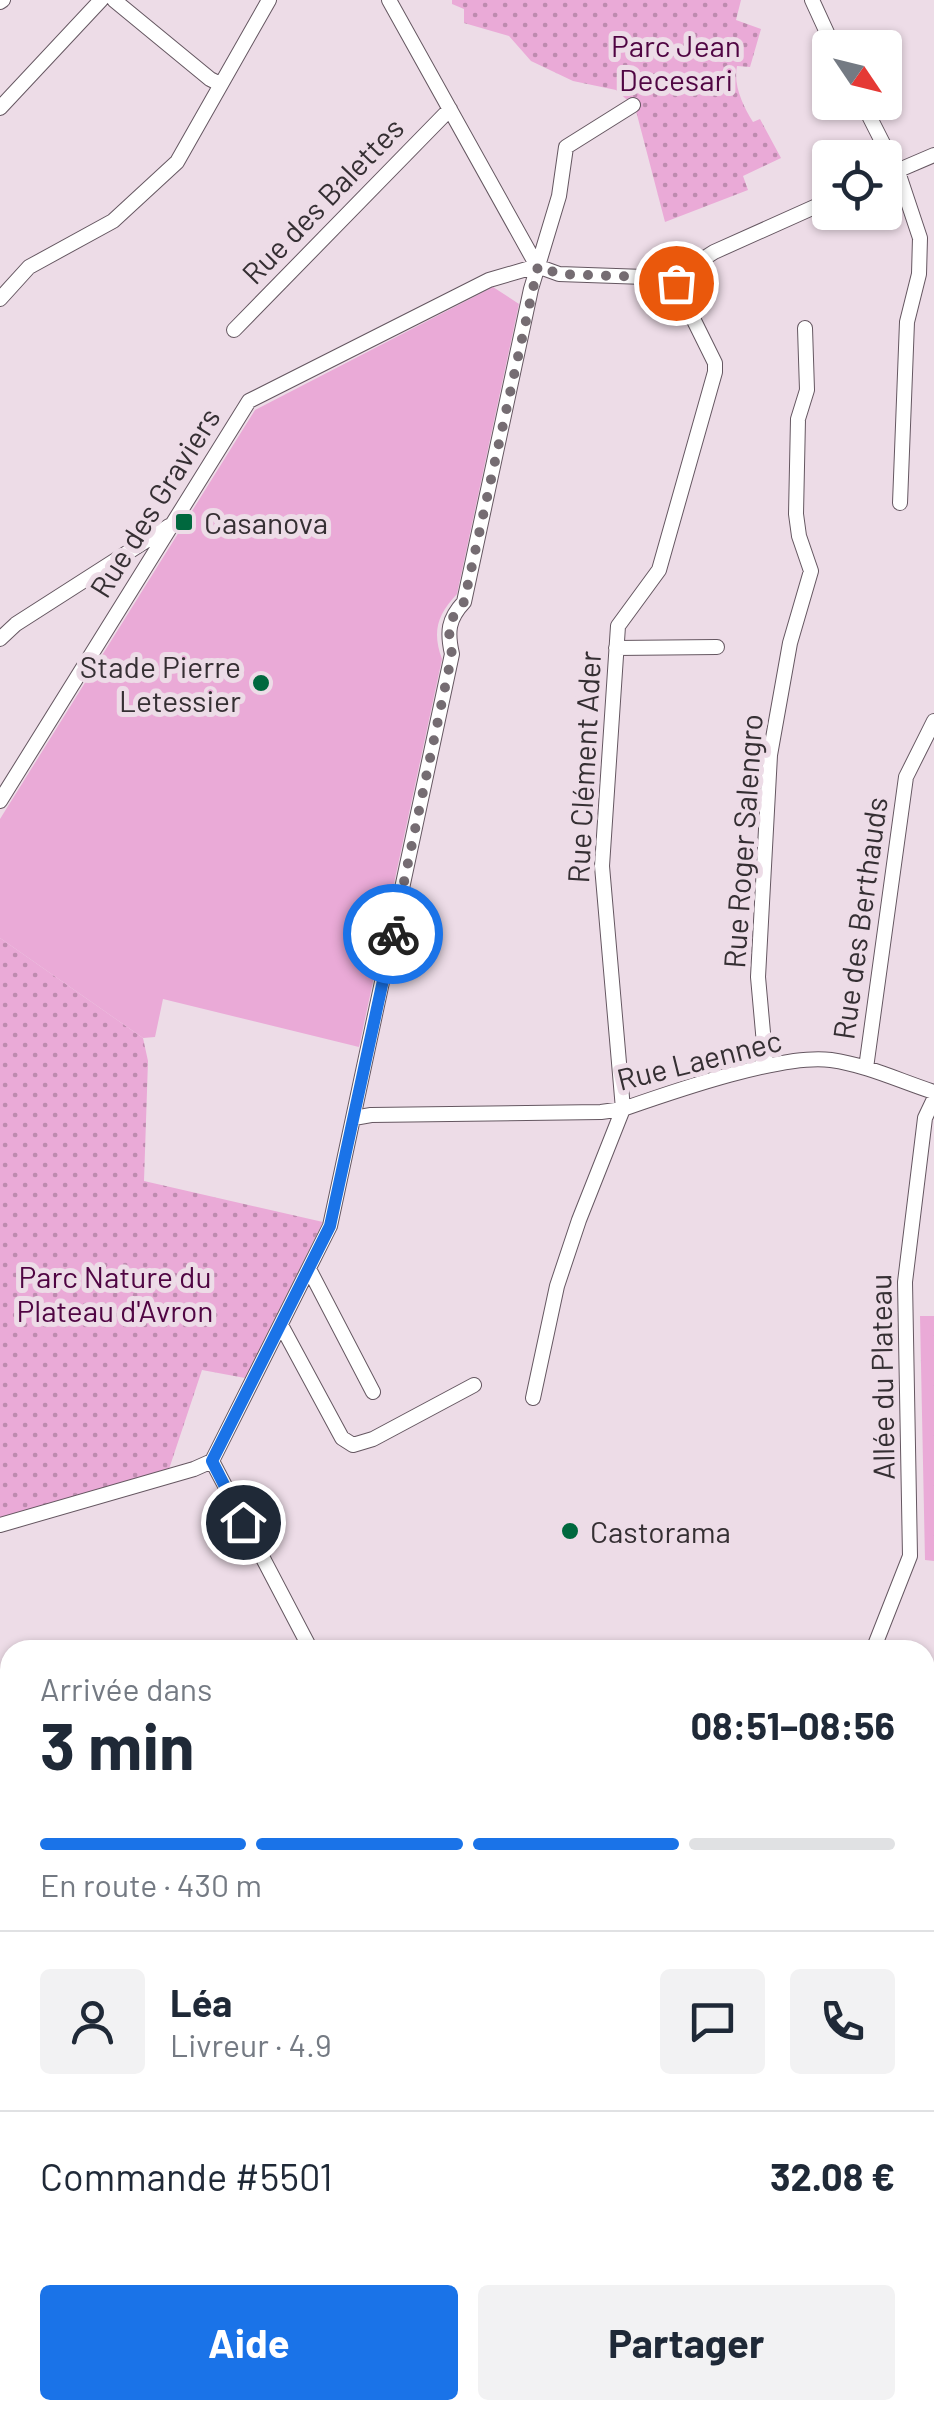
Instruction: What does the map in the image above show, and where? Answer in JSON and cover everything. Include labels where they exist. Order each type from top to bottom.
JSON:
[{"type":"street","points":[[0,108],[100,0]]},
{"type":"street","points":[[114,0],[210,80],[220,84]]},
{"type":"street","points":[[0,299],[29,267],[113,220],[177,162],[268,0]]},
{"type":"street","points":[[389,0],[538,266],[559,274],[673,278],[714,252],[812,208]]},
{"type":"street","points":[[812,0],[826,30]]},
{"type":"street","points":[[0,1525],[212,1461],[330,1226],[452,654],[448,627],[454,612],[464,602],[538,266],[559,196],[566,147],[633,105]]},
{"type":"street","name":"Rue des Balettes","points":[[234,330],[450,109]]},
{"type":"street","points":[[902,168],[934,154]]},
{"type":"street","points":[[900,503],[907,322],[919,274],[920,238],[912,206],[902,190]]},
{"type":"street","name":"Rue des Graviers","points":[[0,801],[249,401],[489,280],[538,266]]},
{"type":"street","name":"Rue Clément Ader","points":[[623,1109],[602,866],[618,626],[659,570],[715,372],[715,363],[673,278]]},
{"type":"street","name":"Rue Roger Salengro","points":[[766,1066],[758,977],[770,756],[790,643],[811,571],[796,514],[798,419],[806,390],[805,328]]},
{"type":"street","points":[[0,639],[16,624],[174,523]]},
{"type":"street","points":[[616,648],[717,647]]},
{"type":"street","name":"Rue des Berthauds","points":[[866,1068],[906,777],[934,721]]},
{"type":"street","name":"Rue Laennec","points":[[354,1118],[623,1109],[766,1066],[830,1060],[866,1068],[934,1096]]},
{"type":"street","name":"Allée du Plateau","points":[[877,1640],[910,1556],[905,1282],[925,1118],[934,1096]]},
{"type":"street","points":[[532,1398],[557,1286],[623,1109]]},
{"type":"street","points":[[309,1269],[373,1392]]},
{"type":"street","points":[[281,1326],[342,1438],[353,1444],[372,1439],[474,1385]]},
{"type":"street","points":[[212,1461],[306,1640]]},
{"type":"green space","name":"Parc Jean Decesari","points":[[452,0],[741,0],[736,20],[761,29],[750,67],[737,66],[738,88],[753,122],[760,119],[781,158],[743,176],[748,190],[665,222],[635,107],[616,90],[573,81],[531,61],[509,36],[464,23],[464,9],[452,4]]},
{"type":"green space","name":"Stade Pierre Letessier","points":[[493,287],[519,304],[457,594],[438,624],[442,659],[359,1047],[163,999],[155,1037],[143,1038],[0,938],[0,819],[255,410]]},
{"type":"green space","name":"Parc Nature du Plateau d'Avron","points":[[0,938],[143,1038],[148,1061],[144,1181],[323,1222],[245,1378],[202,1370],[169,1469],[0,1519]]},
{"type":"green space","points":[[920,1316],[934,1316],[934,1561],[925,1560]]},
{"type":"way so far","points":[[393,934],[452,654],[448,627],[454,612],[464,602],[538,266],[559,274],[673,278],[676,283]]},
{"type":"place","name":"Casanova","points":[[184,522]]},
{"type":"place","name":"Stade Pierre Letessier","points":[[261,683]]},
{"type":"place","name":"Castorama","points":[[570,1531]]},
{"type":"route","points":[[243,1522],[212,1461],[330,1226],[393,934]]}]
